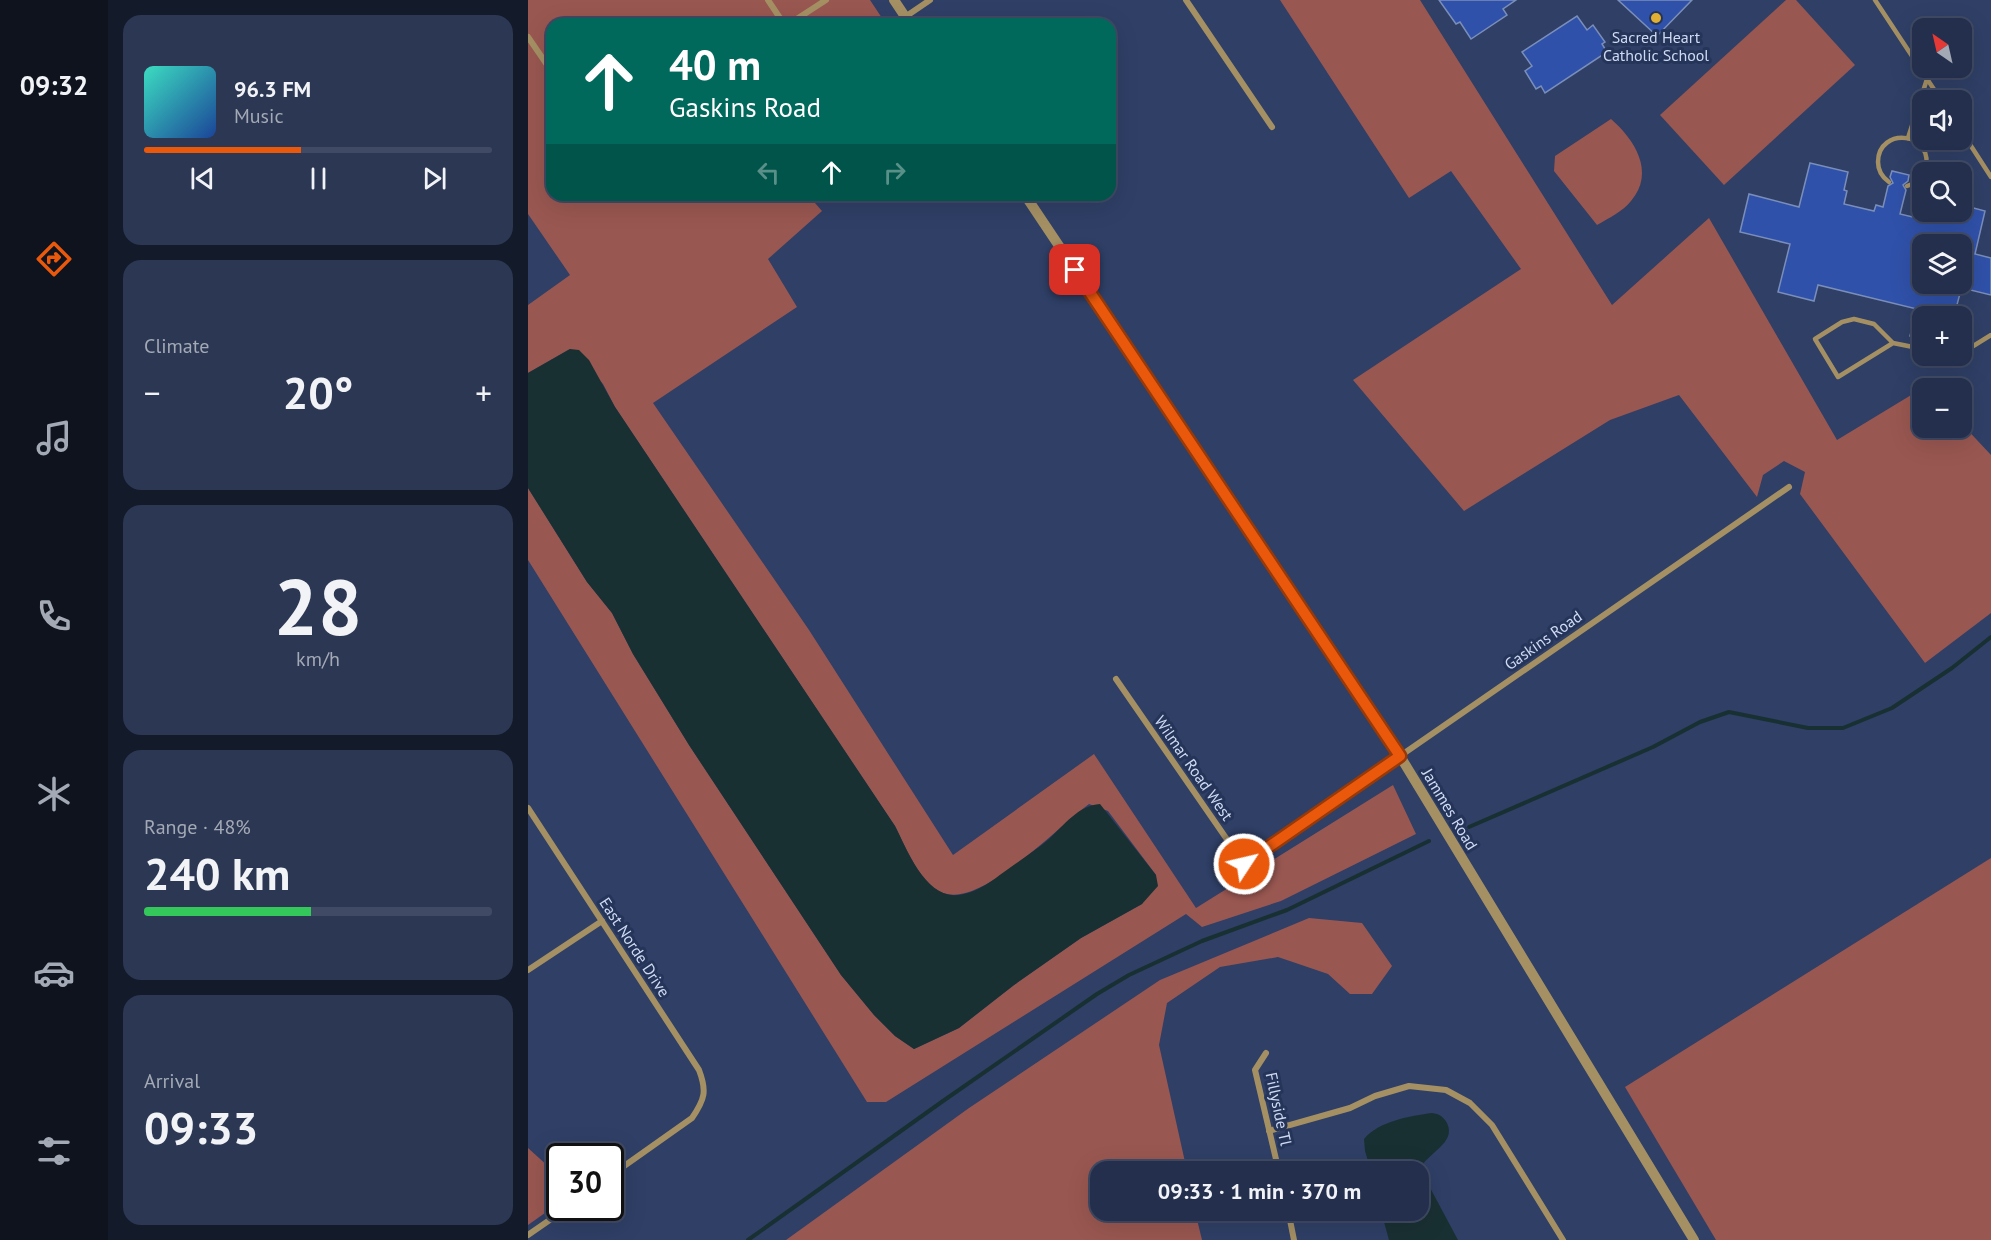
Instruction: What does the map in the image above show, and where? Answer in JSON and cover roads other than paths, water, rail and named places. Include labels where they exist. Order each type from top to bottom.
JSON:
[{"type":"street","points":[[768,0],[780,18]]},
{"type":"street","points":[[798,18],[826,0]]},
{"type":"street","points":[[894,0],[907,18]]},
{"type":"street","points":[[910,18],[930,0]]},
{"type":"street","points":[[1185,0],[1272,127]]},
{"type":"street","points":[[528,37],[546,63]]},
{"type":"street","name":"Jammes Road","points":[[1029,201],[1400,756],[1694,1240]]},
{"type":"street","name":"Gaskins Road","points":[[1313,816],[1790,487]]},
{"type":"street","name":"Wilmar Road West","points":[[1116,679],[1244,864],[1313,816]]},
{"type":"street","name":"East Norde Drive","points":[[528,808],[699,1070],[704,1082],[705,1092],[701,1105],[692,1118],[624,1166]]},
{"type":"street","points":[[528,970],[602,921]]},
{"type":"street","name":"Fillyside Tl","points":[[1266,1053],[1255,1070],[1276,1161]]},
{"type":"street","points":[[1269,1131],[1350,1108],[1375,1096],[1409,1086],[1446,1090],[1470,1103],[1492,1125],[1563,1240]]},
{"type":"street","points":[[528,1235],[548,1221]]},
{"type":"street","points":[[1290,1221],[1294,1240]]},
{"type":"lane","points":[[1875,0],[1934,90]]},
{"type":"lane","points":[[1908,138],[1927,79]]},
{"type":"lane","points":[[1889,182],[1881,174],[1878,158],[1881,150],[1892,140],[1900,137],[1915,141],[1925,151],[1927,162]]},
{"type":"lane","points":[[1972,148],[1991,177]]},
{"type":"lane","points":[[1907,186],[1912,184]]},
{"type":"lane","points":[[1893,343],[1838,376],[1815,339],[1842,322],[1854,319],[1874,324],[1893,343],[1912,347]]},
{"type":"lane","points":[[1972,347],[1991,335]]},
{"type":"waterway","points":[[1469,827],[1653,747],[1700,722],[1729,712],[1808,728],[1843,728],[1892,708],[1952,668],[1991,637]]},
{"type":"waterway","points":[[748,1240],[943,1101],[1097,994],[1129,975],[1202,941],[1287,910],[1429,841]]},
{"type":"place","name":"Sacred Heart Catholic School","points":[[1656,18]]}]
